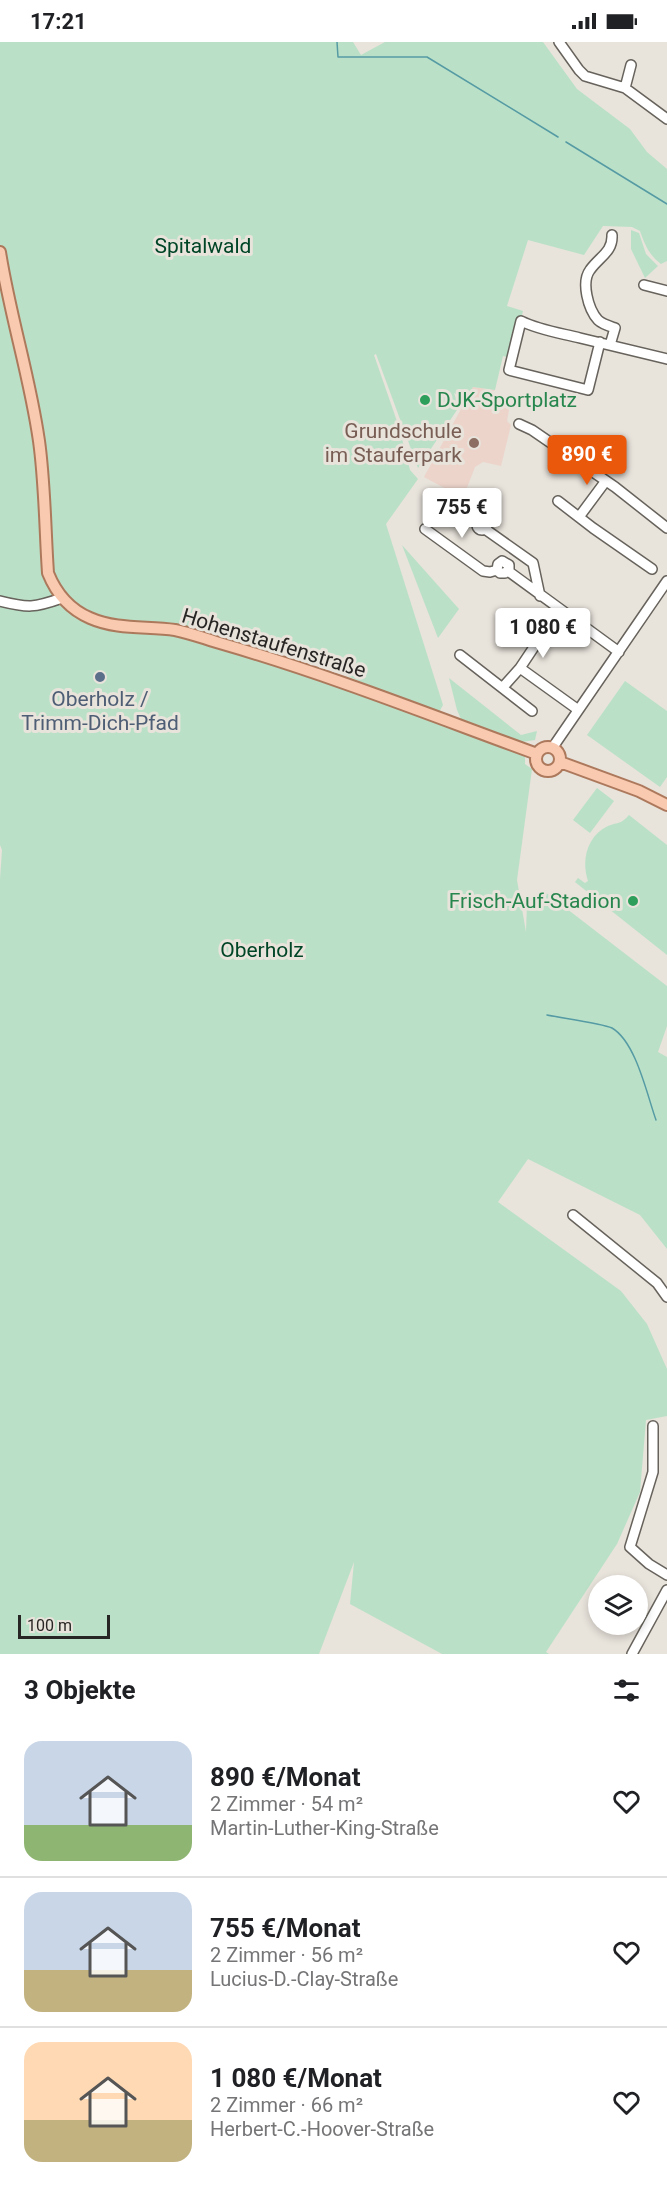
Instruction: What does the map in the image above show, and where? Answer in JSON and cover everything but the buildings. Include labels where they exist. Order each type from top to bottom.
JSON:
[{"type":"main road","name":"Hohenstaufenstraße","points":[[0,252],[6,291],[38,440],[43,478],[48,573],[53,586],[62,598],[76,611],[114,626],[176,631],[276,660],[537,754]]},
{"type":"main road","points":[[552,747],[559,753],[560,762],[554,770],[544,770],[537,762],[537,754],[542,748],[552,747]]},
{"type":"main road","points":[[560,762],[639,791],[667,805]]},
{"type":"street","points":[[559,42],[585,76],[625,88],[667,118]]},
{"type":"street","points":[[625,88],[631,65]]},
{"type":"street","points":[[610,345],[615,328],[599,321],[591,310],[585,284],[588,271],[611,247],[612,235]]},
{"type":"street","points":[[644,285],[667,291]]},
{"type":"street","points":[[600,342],[588,390],[509,370],[521,321],[667,359]]},
{"type":"street","points":[[519,424],[532,430],[615,487],[667,528]]},
{"type":"street","points":[[579,517],[605,482]]},
{"type":"street","points":[[558,501],[652,569]]},
{"type":"street","points":[[425,529],[483,571],[497,570],[503,574],[508,571],[619,652]]},
{"type":"street","points":[[485,529],[533,562],[540,596]]},
{"type":"street","points":[[552,747],[667,581]]},
{"type":"street","points":[[0,601],[25,608],[62,598]]},
{"type":"street","points":[[503,687],[520,668],[542,635]]},
{"type":"street","points":[[460,655],[532,711]]},
{"type":"street","points":[[520,668],[577,709]]},
{"type":"street","points":[[573,1215],[657,1283],[667,1297]]},
{"type":"street","points":[[653,1426],[653,1472],[630,1547],[667,1575]]},
{"type":"street","points":[[632,1654],[667,1590]]},
{"type":"shaded area","name":"Grundschule im Stauferpark","points":[[473,387],[495,390],[492,392],[497,402],[509,410],[507,421],[511,425],[501,466],[483,462],[475,467],[463,498],[424,477]]},
{"type":"green space","points":[[0,42],[353,42],[361,55],[385,42],[543,42],[577,89],[630,129],[647,152],[667,169],[667,261],[661,264],[657,261],[648,249],[640,231],[632,227],[603,226],[584,255],[528,240],[507,306],[523,311],[510,358],[503,356],[495,390],[473,387],[465,401],[454,393],[459,407],[418,468],[376,354],[374,355],[399,427],[410,470],[418,479],[386,524],[443,705],[438,714],[276,646],[176,627],[107,621],[94,617],[65,596],[59,600],[72,613],[105,627],[185,635],[279,664],[525,755],[525,764],[532,769],[517,880],[526,932],[527,902],[545,892],[667,986],[667,1026],[658,1052],[667,1057],[667,1249],[640,1215],[528,1159],[498,1202],[621,1291],[647,1324],[667,1369],[667,1416],[646,1420],[640,1492],[617,1544],[597,1575],[588,1575],[588,1588],[546,1652],[549,1654],[442,1654],[350,1604],[354,1562],[319,1654],[0,1654],[0,879],[2,850],[0,845]]},
{"type":"green space","points":[[631,230],[639,233],[646,254],[658,266],[645,278],[631,249]]},
{"type":"green space","points":[[402,545],[459,609],[438,638]]},
{"type":"green space","points":[[449,678],[521,735],[537,731],[535,740],[522,742],[461,719]]},
{"type":"green space","points":[[625,681],[667,711],[667,777],[660,787],[587,735]]},
{"type":"green space","points":[[597,788],[614,801],[590,833],[573,820]]},
{"type":"green space","name":"Frisch-Auf-Stadion","points":[[629,815],[667,845],[667,955],[575,882],[578,878],[585,883],[588,881],[586,857],[595,836],[601,830],[622,821]]},
{"type":"waterway","points":[[337,42],[338,57],[427,57],[558,137]]},
{"type":"waterway","points":[[566,142],[667,204]]},
{"type":"waterway","points":[[547,1015],[607,1026],[620,1035],[628,1045],[640,1070],[656,1120]]},
{"type":"place","name":"DJK-Sportplatz","points":[[425,400]]},
{"type":"place","name":"Grundschule im Stauferpark","points":[[474,443]]},
{"type":"place","name":"Oberholz / Trimm-Dich-Pfad","points":[[100,677]]},
{"type":"place","name":"Frisch-Auf-Stadion","points":[[633,901]]},
{"type":"park label","name":"Spitalwald","points":[[203,246]]},
{"type":"park label","name":"Oberholz","points":[[262,950]]}]
